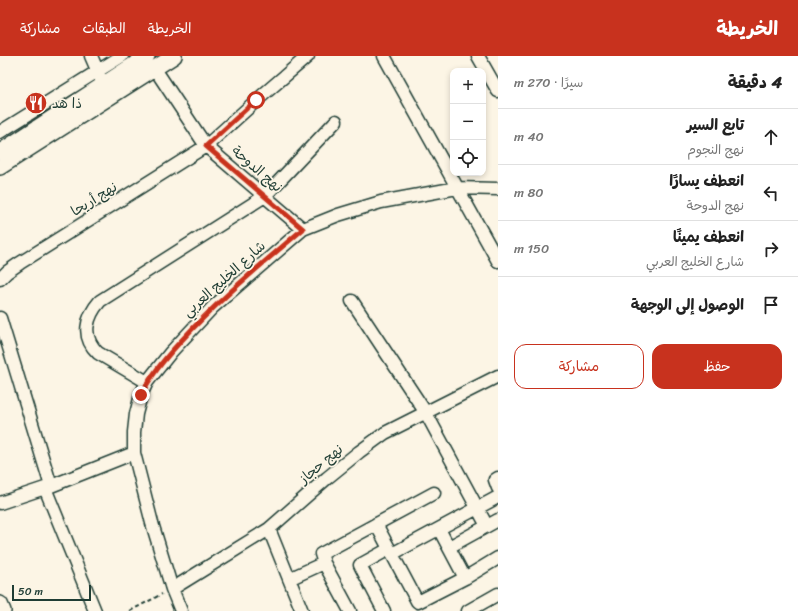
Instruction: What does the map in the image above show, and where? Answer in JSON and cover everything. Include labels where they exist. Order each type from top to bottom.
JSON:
[{"type":"main road","points":[[0,152],[100,78],[147,56]]},
{"type":"main road","points":[[0,167],[174,56]]},
{"type":"main road","points":[[0,604],[3,611]]},
{"type":"street","points":[[91,56],[100,78]]},
{"type":"street","points":[[0,132],[100,78],[122,56]]},
{"type":"street","name":"نهج أريحا","points":[[0,279],[20,263],[206,146],[256,100],[308,56]]},
{"type":"street","points":[[384,56],[498,261]]},
{"type":"street","points":[[478,56],[498,91]]},
{"type":"street","name":"نهج الدوحة","points":[[155,69],[206,146],[303,229]]},
{"type":"street","points":[[148,382],[98,354],[91,347],[87,327],[93,310],[100,302],[265,196],[336,121]]},
{"type":"street","name":"شارع الخليج العربي","points":[[181,611],[172,589],[152,522],[134,453],[136,414],[141,395],[148,382],[171,352],[213,307],[303,229],[338,215],[381,202],[457,188],[498,189]]},
{"type":"street","points":[[352,301],[426,413],[478,508],[493,523],[449,547]]},
{"type":"street","points":[[0,318],[48,487],[95,611]]},
{"type":"street","name":"نهج حجاز","points":[[172,589],[269,528],[359,452],[385,433],[498,376]]},
{"type":"street","points":[[0,504],[134,453]]},
{"type":"street","points":[[498,478],[495,480],[498,488]]},
{"type":"street","points":[[350,611],[321,557],[323,552],[434,493]]},
{"type":"street","points":[[384,611],[360,565],[439,529],[498,497]]},
{"type":"street","points":[[376,524],[417,601],[424,606],[498,558]]},
{"type":"street","points":[[269,528],[302,611]]},
{"type":"street","points":[[439,529],[465,578]]},
{"type":"street","points":[[288,579],[324,563]]},
{"type":"street","points":[[468,611],[498,594]]},
{"type":"path","points":[[130,611],[172,589]]},
{"type":"place","name":"ذا هد","points":[[36,103]]},
{"type":"route","points":[[141,395],[148,382],[171,352],[196,324],[213,307],[303,229],[206,146],[256,100]]}]
